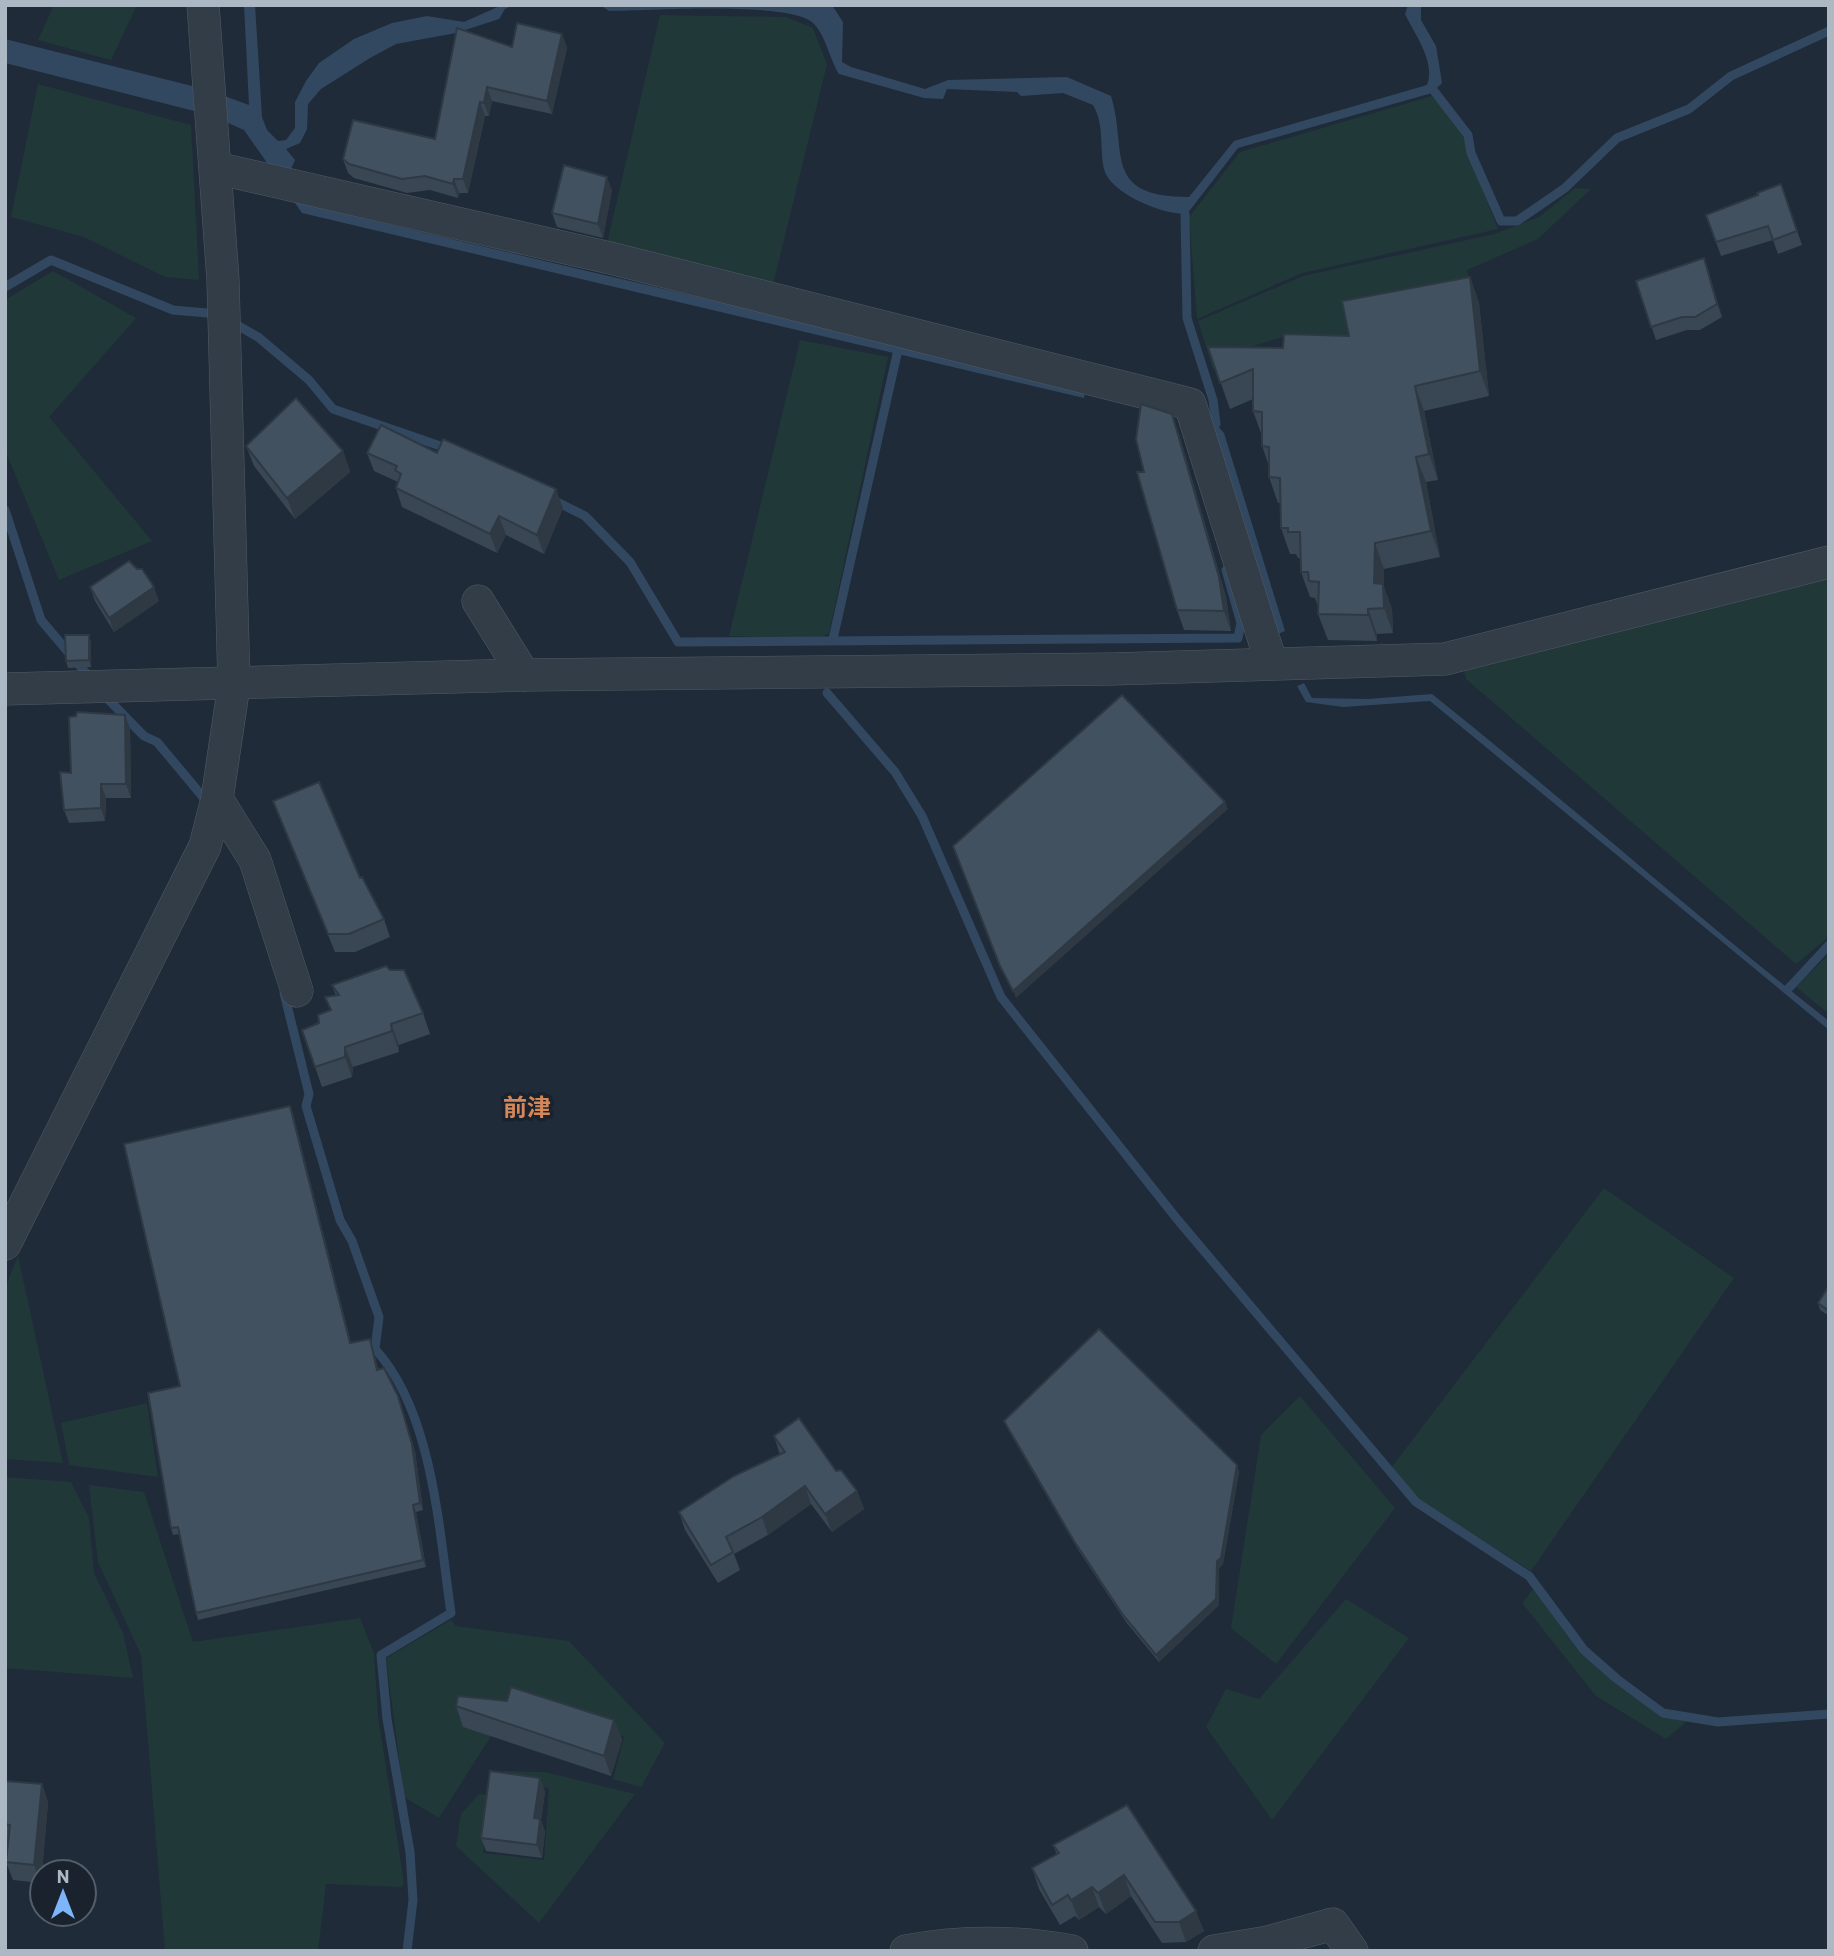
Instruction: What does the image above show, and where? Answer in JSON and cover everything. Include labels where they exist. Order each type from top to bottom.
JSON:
[{"type":"street","points":[[5,1244],[205,846],[217,799],[234,685],[223,280],[203,5]]},
{"type":"street","points":[[216,168],[610,258],[1190,404],[1271,662]]},
{"type":"street","points":[[5,689],[234,685],[524,675],[1112,669],[1271,662],[1445,659],[1829,562]]},
{"type":"street","points":[[478,601],[524,675]]},
{"type":"street","points":[[217,799],[255,860],[297,991]]},
{"type":"street","points":[[1214,1951],[1268,1942],[1334,1924],[1352,1951]]},
{"type":"street","points":[[906,1951],[936,1945],[1022,1942],[1072,1951]]},
{"type":"green space","points":[[54,5],[137,5],[111,60],[38,40]]},
{"type":"green space","points":[[660,15],[786,17],[813,28],[827,64],[773,285],[606,248]]},
{"type":"green space","points":[[38,84],[191,125],[199,280],[165,277],[84,237],[11,217]]},
{"type":"green space","points":[[1432,96],[1465,136],[1468,153],[1498,229],[1302,273],[1197,319],[1189,217],[1240,152]]},
{"type":"green space","points":[[1575,188],[1591,189],[1538,239],[1467,270],[1473,298],[1349,323],[1348,348],[1286,336],[1240,350],[1213,369],[1198,321],[1303,276],[1494,234],[1539,217]]},
{"type":"green space","points":[[53,271],[136,318],[49,417],[152,541],[59,580],[5,450],[5,300]]},
{"type":"green space","points":[[800,340],[888,357],[829,633],[818,639],[729,636]]},
{"type":"green space","points":[[1829,574],[1829,932],[1825,940],[1796,964],[1466,679],[1464,671]]},
{"type":"green space","points":[[1829,954],[1829,1014],[1796,987]]},
{"type":"green space","points":[[1604,1188],[1734,1278],[1531,1571],[1419,1500],[1391,1468]]},
{"type":"green space","points":[[18,1256],[63,1463],[5,1459],[5,1288]]},
{"type":"green space","points":[[1300,1396],[1395,1508],[1276,1664],[1231,1628],[1261,1435]]},
{"type":"green space","points":[[147,1403],[158,1477],[69,1465],[61,1423]]},
{"type":"green space","points":[[5,1477],[71,1482],[89,1518],[94,1573],[123,1633],[133,1678],[5,1668]]},
{"type":"green space","points":[[89,1485],[144,1492],[193,1642],[360,1618],[374,1653],[378,1716],[404,1882],[402,1887],[326,1884],[318,1951],[165,1951],[141,1655],[98,1562]]},
{"type":"green space","points":[[1533,1589],[1600,1668],[1640,1700],[1662,1713],[1686,1722],[1666,1739],[1596,1696],[1522,1603]]},
{"type":"green space","points":[[1346,1599],[1409,1638],[1272,1820],[1206,1727],[1226,1689],[1259,1699]]},
{"type":"green space","points":[[451,1620],[456,1626],[569,1641],[665,1743],[641,1787],[613,1779],[624,1737],[516,1705],[493,1733],[439,1818],[404,1797],[386,1658]]},
{"type":"green space","points":[[503,1771],[545,1772],[635,1794],[539,1923],[456,1846],[461,1814],[479,1794],[490,1795],[483,1853],[544,1860],[549,1788],[497,1781]]},
{"type":"water","points":[[244,5],[255,5],[262,117],[267,130],[278,141],[286,140],[295,128],[295,102],[319,63],[354,39],[392,23],[427,16],[464,22],[502,5],[513,5],[505,9],[499,19],[456,33],[396,44],[321,89],[308,104],[307,129],[300,143],[286,149],[295,160],[291,169],[306,202],[315,207],[1085,388],[1084,398],[302,213],[244,130],[210,115],[5,63],[5,39],[208,90],[249,105]]},
{"type":"water","points":[[600,5],[832,5],[843,22],[842,62],[851,67],[925,89],[948,80],[1067,77],[1111,96],[1123,167],[1130,180],[1142,189],[1161,195],[1189,197],[1234,141],[1427,85],[1427,58],[1405,14],[1408,5],[1421,5],[1421,20],[1436,46],[1442,83],[1432,93],[1238,148],[1187,214],[1152,207],[1116,187],[1104,169],[1100,128],[1093,105],[1063,93],[1021,96],[1017,92],[947,89],[943,99],[924,98],[839,74],[817,27],[798,15],[747,9],[609,11]]},
{"type":"water","points":[[1216,424],[1224,433],[1285,631],[1278,634],[1213,428]]},
{"type":"water","points":[[1304,683],[1312,698],[1368,699],[1432,694],[1829,1021],[1829,1030],[1430,701],[1343,707],[1306,702],[1297,686]]},
{"type":"building","points":[[517,23],[562,34],[547,101],[487,87],[484,103],[480,102],[463,179],[454,179],[453,184],[425,176],[402,179],[349,164],[343,159],[353,120],[435,139],[457,28],[512,47]]},
{"type":"building","points":[[564,165],[607,177],[598,224],[552,213]]},
{"type":"building","points":[[1781,184],[1797,231],[1773,240],[1768,226],[1716,242],[1706,215]]},
{"type":"building","points":[[1704,258],[1717,304],[1695,317],[1682,317],[1651,327],[1636,281]]},
{"type":"building","points":[[1470,277],[1480,371],[1415,386],[1429,454],[1416,457],[1431,531],[1375,543],[1374,583],[1383,584],[1384,608],[1368,609],[1368,615],[1318,614],[1319,582],[1309,581],[1308,572],[1301,572],[1300,532],[1288,532],[1288,528],[1281,528],[1280,478],[1269,477],[1269,447],[1262,446],[1262,412],[1253,411],[1253,369],[1220,383],[1208,347],[1283,348],[1284,334],[1349,336],[1342,301]]},
{"type":"building","points":[[296,398],[343,451],[287,498],[246,446]]},
{"type":"building","points":[[1141,404],[1172,414],[1219,577],[1224,611],[1177,610],[1137,472],[1144,472],[1136,439]]},
{"type":"building","points":[[381,425],[437,453],[443,439],[556,489],[537,535],[499,516],[490,534],[396,488],[401,474],[395,470],[397,466],[367,453]]},
{"type":"building","points":[[129,561],[137,569],[142,569],[154,587],[109,618],[90,587]]},
{"type":"building","points":[[65,635],[89,635],[89,660],[66,661]]},
{"type":"building","points":[[1122,695],[1225,802],[1013,991],[1000,966],[953,846]]},
{"type":"building","points":[[77,712],[125,715],[126,784],[101,784],[101,808],[64,810],[60,772],[71,773],[69,717],[76,716]]},
{"type":"building","points":[[319,782],[360,878],[362,877],[384,919],[349,934],[328,934],[273,801]]},
{"type":"building","points":[[386,966],[390,970],[404,970],[423,1013],[391,1024],[392,1031],[345,1047],[345,1057],[315,1067],[302,1030],[319,1023],[318,1015],[331,1010],[325,997],[339,995],[332,985]]},
{"type":"building","points":[[290,1106],[350,1343],[370,1339],[377,1370],[384,1368],[398,1396],[412,1444],[420,1503],[413,1505],[423,1560],[196,1613],[178,1527],[171,1528],[148,1393],[180,1386],[124,1144]]},
{"type":"building","points":[[1829,1286],[1829,1311],[1818,1303]]},
{"type":"building","points":[[1099,1329],[1237,1465],[1221,1558],[1217,1561],[1216,1599],[1156,1655],[1123,1615],[1074,1541],[1004,1421]]},
{"type":"building","points":[[799,1418],[836,1471],[841,1470],[857,1491],[825,1514],[805,1486],[762,1517],[726,1537],[733,1552],[711,1565],[679,1512],[734,1476],[785,1452],[774,1436]]},
{"type":"building","points":[[511,1687],[614,1720],[604,1756],[456,1706],[458,1696],[507,1701]]},
{"type":"building","points":[[490,1771],[540,1778],[534,1818],[540,1819],[537,1845],[481,1838]]},
{"type":"building","points":[[5,1781],[42,1784],[35,1858],[28,1858],[28,1864],[6,1862],[10,1825],[5,1824]]},
{"type":"building","points":[[1127,1805],[1196,1911],[1179,1922],[1155,1922],[1124,1875],[1098,1893],[1092,1887],[1071,1900],[1068,1895],[1052,1905],[1032,1868],[1059,1853],[1053,1845]]},
{"type":"waterway","points":[[1434,91],[1468,135],[1471,153],[1501,221],[1517,221],[1565,188],[1617,138],[1689,109],[1731,76],[1829,31]]},
{"type":"waterway","points":[[1185,214],[1187,318],[1213,400],[1216,424]]},
{"type":"waterway","points":[[5,287],[51,260],[173,310],[218,314]]},
{"type":"waterway","points":[[230,321],[258,337],[309,380],[333,409],[449,449]]},
{"type":"waterway","points":[[833,639],[897,354]]},
{"type":"waterway","points":[[553,500],[585,516],[630,562],[678,642],[1238,638],[1241,623],[1226,570]]},
{"type":"waterway","points":[[5,510],[41,620],[91,679]]},
{"type":"waterway","points":[[827,693],[895,772],[922,816],[1001,997],[1177,1219],[1416,1502],[1529,1576],[1584,1650],[1663,1713],[1718,1722],[1829,1714]]},
{"type":"waterway","points":[[104,695],[144,736],[157,742],[208,803]]},
{"type":"waterway","points":[[1788,989],[1829,945]]},
{"type":"waterway","points":[[284,993],[309,1094],[306,1106],[340,1220],[352,1241],[379,1317],[375,1349],[394,1375],[410,1405],[421,1439],[437,1510],[451,1613],[381,1655],[387,1719],[410,1852],[413,1900],[407,1951]]},
{"type":"district","name":"前津","points":[[527,1108]]}]
